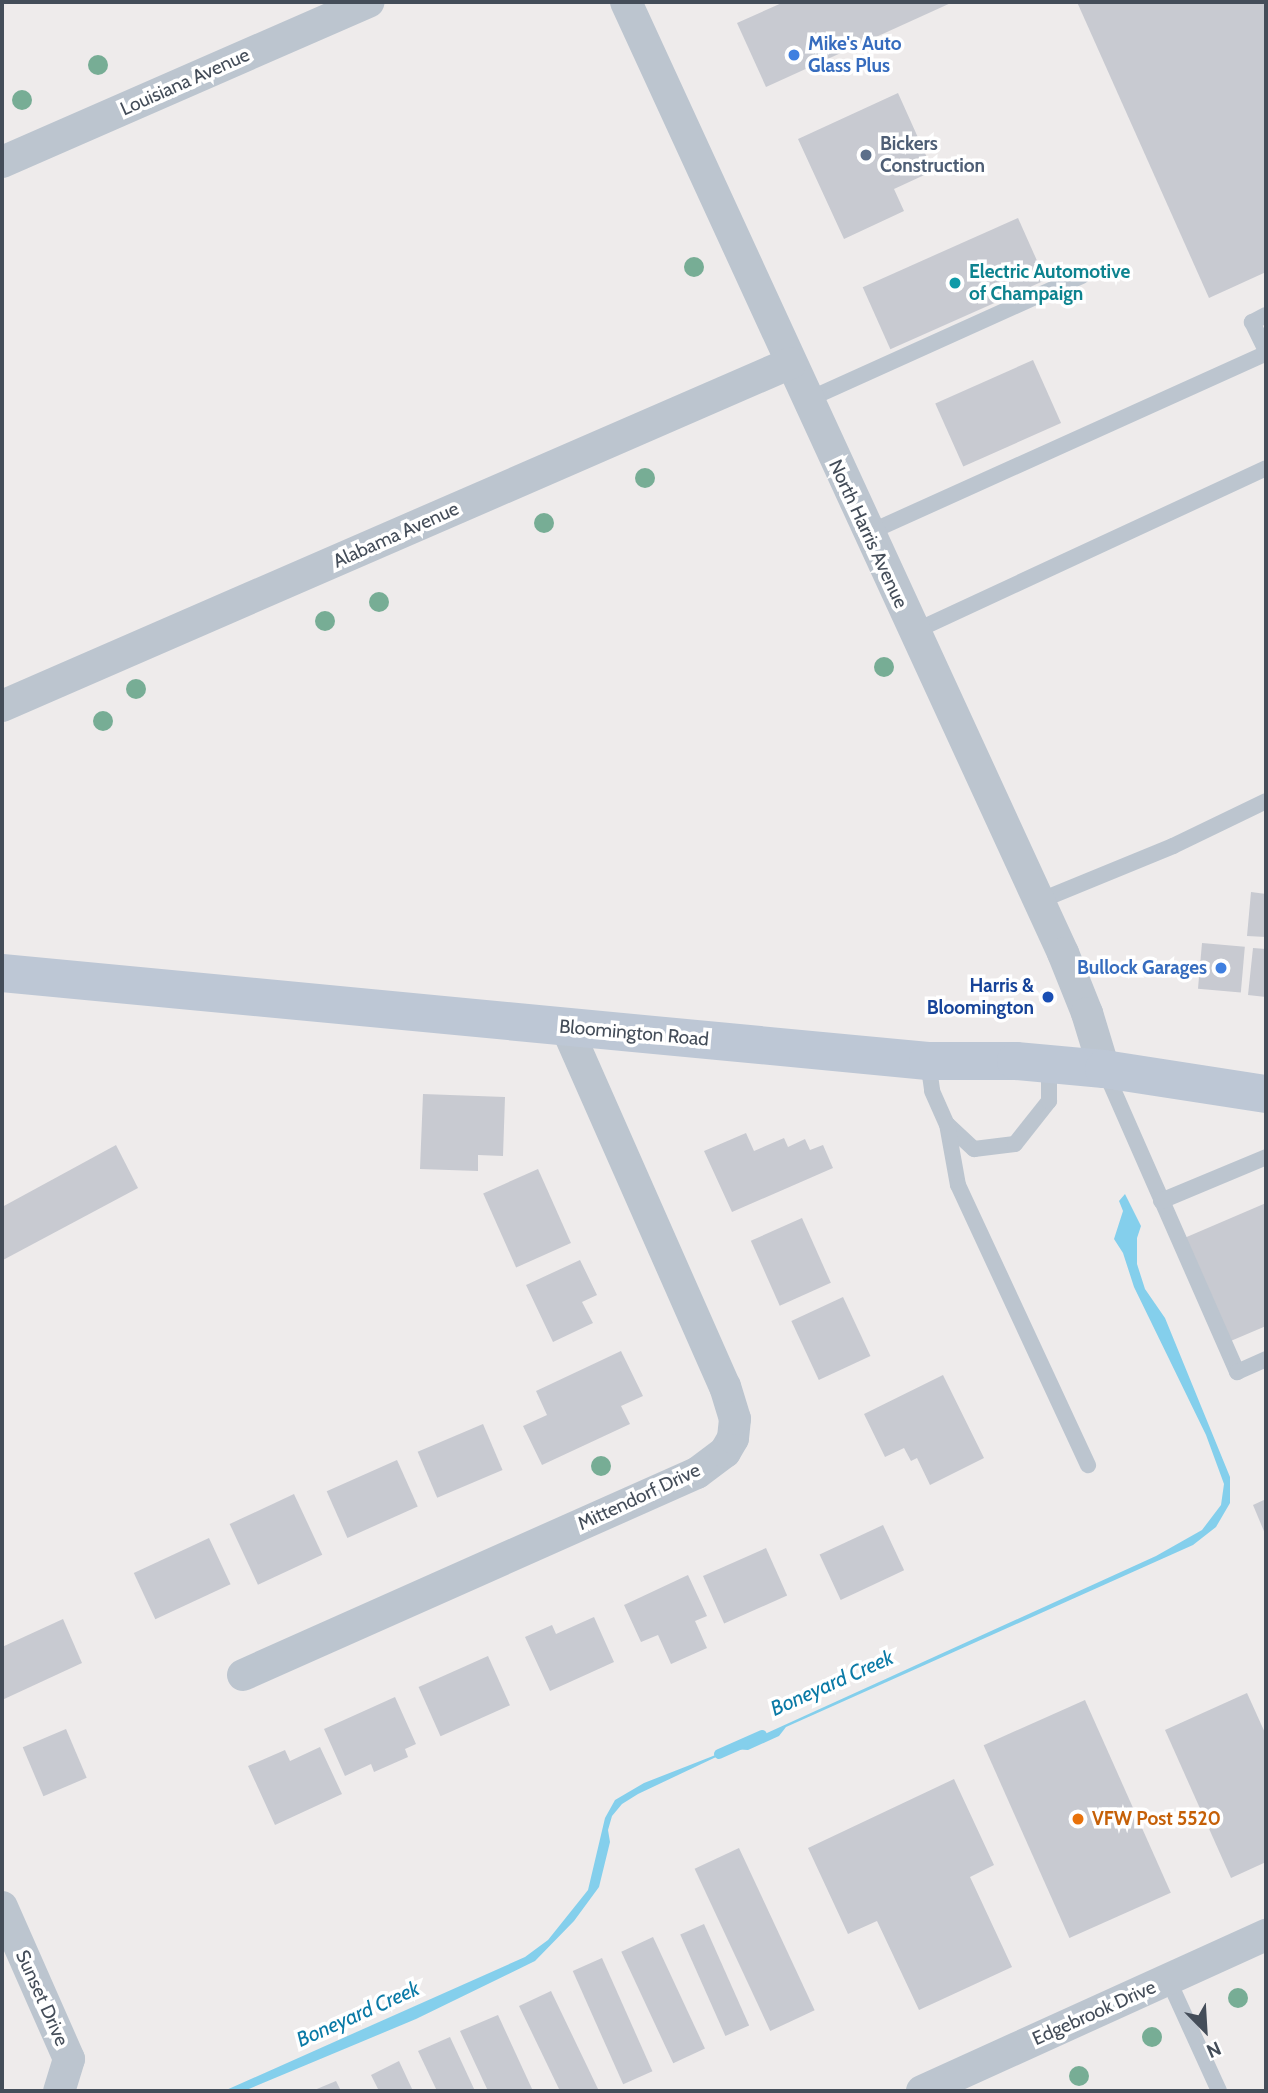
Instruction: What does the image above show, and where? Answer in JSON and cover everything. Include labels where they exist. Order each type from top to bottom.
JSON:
[{"type":"main road","name":"Bloomington Road","points":[[2,973],[928,1061],[1049,1064],[1104,1069],[1266,1094]]},
{"type":"street","name":"Louisiana Avenue","points":[[2,162],[369,2]]},
{"type":"street","name":"North Harris Avenue","points":[[626,2],[913,632],[1039,901],[1087,1013],[1104,1069]]},
{"type":"street","name":"Alabama Avenue","points":[[2,706],[791,363]]},
{"type":"street","name":"Mittendorf Drive","points":[[243,1675],[697,1473],[725,1452],[733,1438],[735,1419],[725,1387],[566,1027]]},
{"type":"street","name":"Sunset Drive","points":[[2,1907],[69,2059],[59,2091]]},
{"type":"street","name":"Edgebrook Drive","points":[[922,2091],[1266,1935]]},
{"type":"lane","points":[[807,400],[1082,276]]},
{"type":"lane","points":[[868,533],[1266,352],[1252,322],[1266,315]]},
{"type":"lane","points":[[913,632],[1266,468]]},
{"type":"lane","points":[[1039,901],[1172,846],[1266,801]]},
{"type":"lane","points":[[928,1061],[932,1091],[947,1124],[958,1185],[1088,1465]]},
{"type":"lane","points":[[947,1124],[974,1149],[1015,1144],[1049,1101],[1049,1064]]},
{"type":"lane","points":[[1104,1069],[1237,1372],[1266,1359]]},
{"type":"lane","points":[[1161,1201],[1266,1157]]},
{"type":"lane","points":[[1168,1979],[1219,2091]]},
{"type":"water","points":[[1125,1194],[1141,1226],[1137,1238],[1137,1264],[1145,1289],[1165,1318],[1230,1477],[1230,1503],[1216,1527],[1193,1545],[786,1727],[779,1736],[748,1750],[733,1749],[638,1794],[622,1804],[612,1816],[608,1830],[610,1842],[599,1887],[574,1921],[535,1961],[416,2019],[244,2091],[224,2091],[525,1957],[548,1940],[588,1890],[605,1818],[615,1800],[644,1783],[736,1747],[1156,1556],[1202,1530],[1221,1505],[1224,1484],[1206,1435],[1134,1287],[1123,1253],[1114,1239],[1123,1211],[1119,1201]]},
{"type":"building","name":"Mike's Auto Glass Plus","points":[[784,2],[953,2],[766,87],[737,23]]},
{"type":"building","points":[[1077,2],[1264,2],[1266,272],[1209,298]]},
{"type":"building","name":"Bickers Construction","points":[[898,93],[933,171],[894,189],[904,211],[844,239],[798,139]]},
{"type":"building","name":"Electric Automotive of Champaign","points":[[1018,218],[1046,280],[890,349],[863,287]]},
{"type":"building","points":[[1033,360],[1061,423],[963,467],[935,404]]},
{"type":"building","points":[[1251,892],[1266,894],[1266,937],[1247,936]]},
{"type":"building","name":"Bullock Garages","points":[[1202,943],[1245,947],[1241,993],[1198,989]]},
{"type":"building","points":[[1253,948],[1266,949],[1266,997],[1248,995]]},
{"type":"building","points":[[423,1094],[505,1097],[503,1156],[478,1155],[478,1171],[420,1169]]},
{"type":"building","points":[[746,1133],[754,1151],[784,1138],[788,1147],[805,1139],[810,1150],[823,1145],[833,1168],[732,1212],[704,1151]]},
{"type":"building","points":[[116,1145],[138,1188],[3,1260],[2,1207]]},
{"type":"building","points":[[538,1169],[571,1243],[516,1267],[483,1193]]},
{"type":"building","points":[[1266,1203],[1266,1326],[1226,1343],[1182,1239]]},
{"type":"building","points":[[802,1218],[831,1283],[780,1306],[751,1241]]},
{"type":"building","points":[[580,1260],[597,1295],[582,1302],[593,1323],[553,1342],[526,1285]]},
{"type":"building","points":[[843,1297],[870,1356],[819,1380],[791,1321]]},
{"type":"building","points":[[621,1351],[643,1396],[621,1406],[630,1424],[542,1465],[523,1426],[547,1415],[536,1391]]},
{"type":"building","points":[[943,1375],[984,1458],[930,1485],[917,1458],[911,1461],[904,1448],[885,1457],[864,1414]]},
{"type":"building","points":[[483,1424],[503,1470],[437,1498],[418,1452]]},
{"type":"building","points":[[397,1460],[418,1507],[347,1538],[327,1491]]},
{"type":"building","points":[[294,1494],[322,1555],[258,1585],[230,1524]]},
{"type":"building","points":[[1266,1499],[1266,1536],[1253,1505]]},
{"type":"building","points":[[883,1525],[904,1570],[841,1600],[820,1555]]},
{"type":"building","points":[[209,1538],[231,1584],[155,1619],[134,1573]]},
{"type":"building","points":[[766,1548],[787,1596],[724,1624],[703,1576]]},
{"type":"building","points":[[688,1575],[707,1616],[695,1621],[707,1648],[671,1664],[658,1635],[641,1642],[624,1605]]},
{"type":"building","points":[[594,1617],[614,1662],[550,1691],[525,1637],[552,1625],[556,1634]]},
{"type":"building","points":[[63,1619],[82,1663],[2,1700],[2,1647]]},
{"type":"building","points":[[488,1656],[510,1705],[441,1736],[419,1687]]},
{"type":"building","points":[[1247,1693],[1266,1735],[1266,1862],[1231,1878],[1165,1730]]},
{"type":"building","points":[[395,1697],[416,1744],[405,1749],[408,1757],[374,1772],[371,1764],[345,1776],[324,1729]]},
{"type":"building","name":"VFW Post 5520","points":[[1085,1700],[1171,1893],[1069,1938],[984,1745]]},
{"type":"building","points":[[66,1729],[87,1778],[43,1796],[23,1747]]},
{"type":"building","points":[[320,1747],[342,1794],[275,1825],[248,1766],[285,1750],[290,1761]]},
{"type":"building","points":[[954,1779],[994,1865],[970,1877],[1012,1967],[919,2010],[877,1921],[848,1934],[808,1848]]},
{"type":"building","points":[[739,1848],[815,2010],[770,2031],[695,1869]]},
{"type":"building","points":[[704,1924],[749,2025],[725,2036],[680,1935]]},
{"type":"building","points":[[653,1937],[705,2048],[673,2063],[621,1952]]},
{"type":"building","points":[[602,1958],[652,2071],[623,2084],[573,1971]]},
{"type":"building","points":[[551,1991],[599,2091],[560,2091],[519,2006]]},
{"type":"building","points":[[498,2015],[533,2091],[488,2091],[460,2031]]},
{"type":"building","points":[[450,2037],[475,2091],[437,2091],[418,2051]]},
{"type":"building","points":[[399,2061],[413,2091],[379,2091],[371,2075]]},
{"type":"building","points":[[336,2081],[341,2091],[312,2091]]},
{"type":"waterway","name":"Boneyard Creek","points":[[719,1754],[762,1735]]},
{"type":"place","name":"Mike's Auto Glass Plus","points":[[794,55]]},
{"type":"place","name":"Bickers Construction","points":[[866,155]]},
{"type":"place","name":"Electric Automotive of Champaign","points":[[955,283]]},
{"type":"place","name":"Bullock Garages","points":[[1221,968]]},
{"type":"place","name":"Harris & Bloomington","points":[[1048,997]]},
{"type":"place","name":"VFW Post 5520","points":[[1078,1819]]}]
